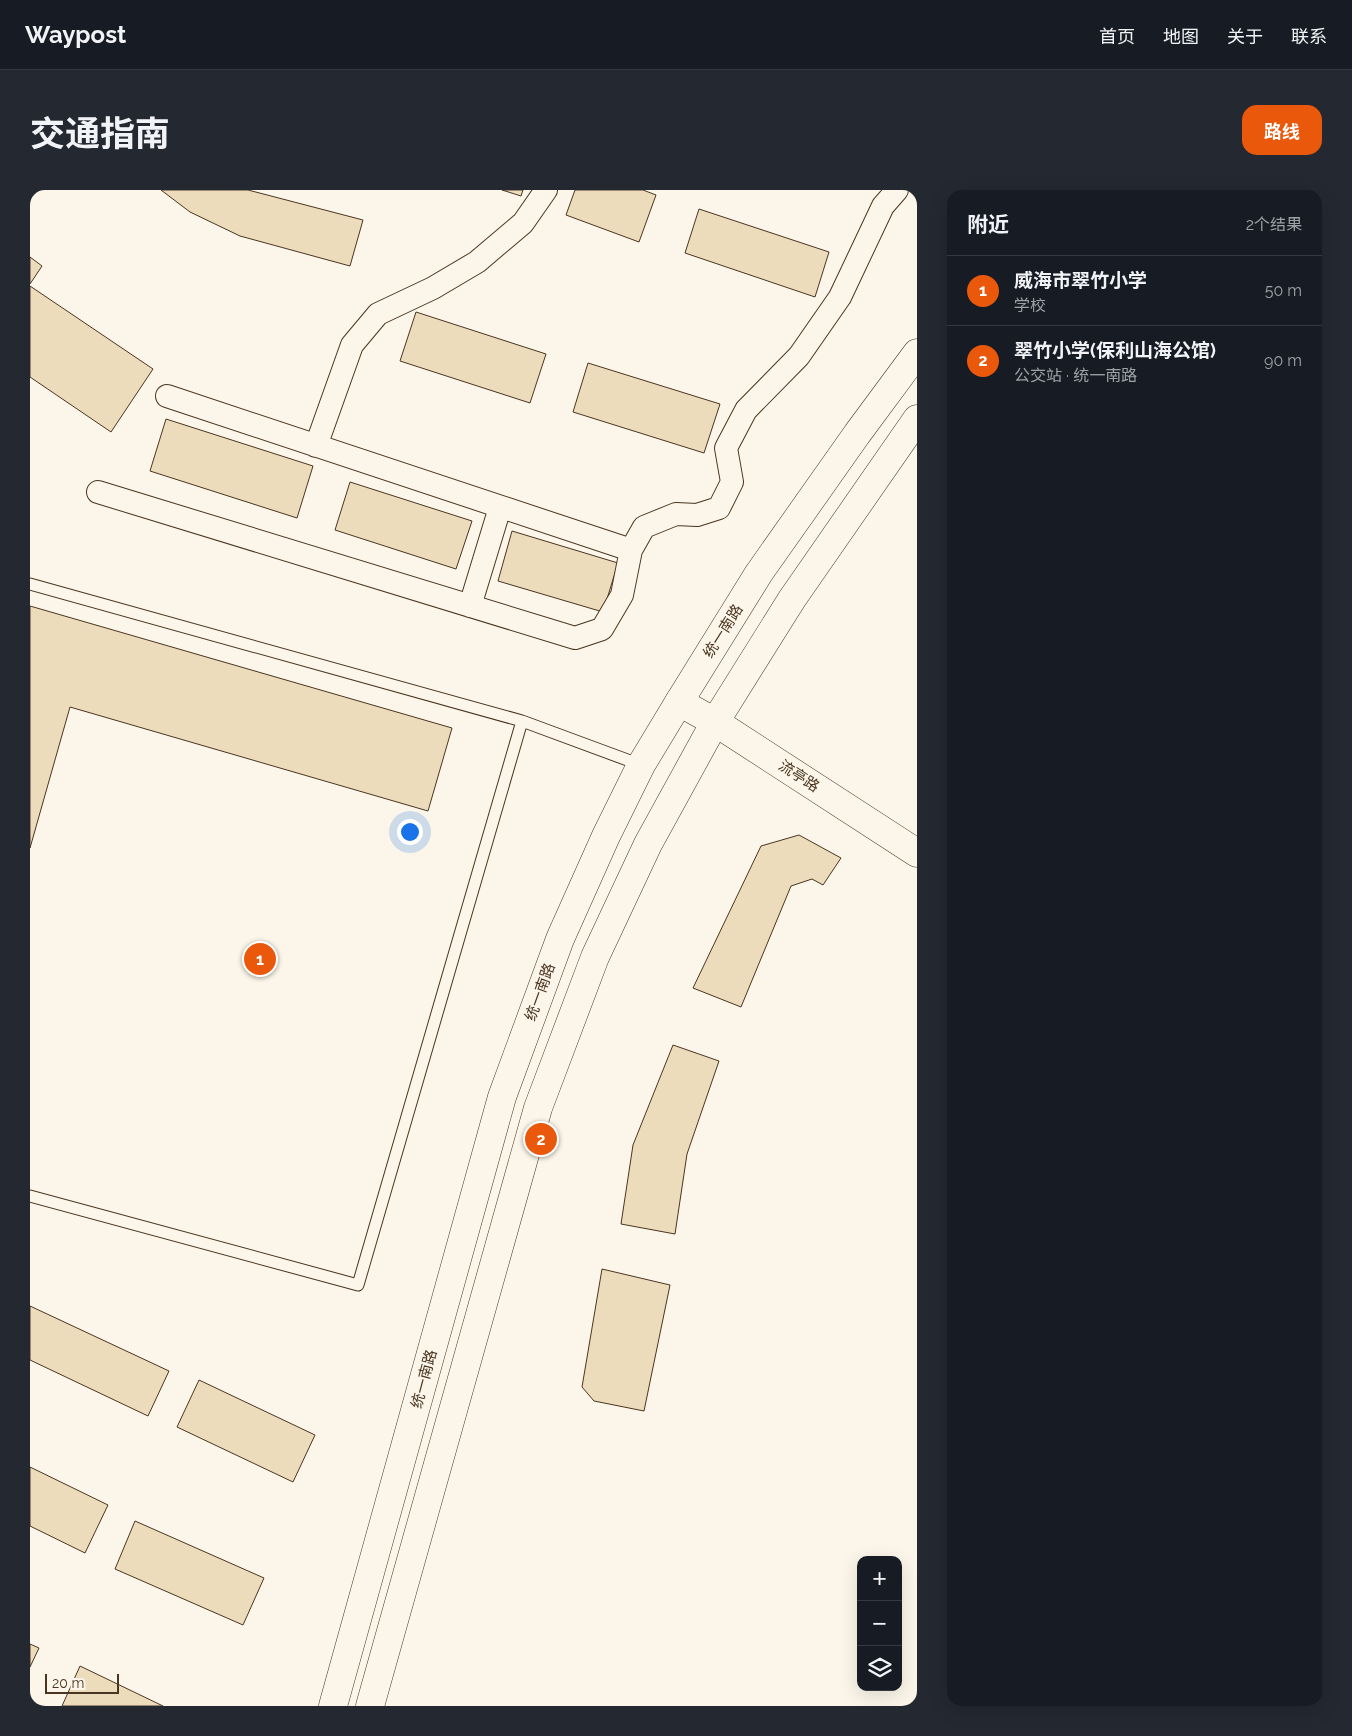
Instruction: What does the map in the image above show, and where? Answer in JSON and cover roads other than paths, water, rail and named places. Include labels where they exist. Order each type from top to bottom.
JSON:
[{"type":"main road","name":"统一南路","points":[[333,1706],[502,1097],[560,939],[606,836],[641,765],[679,702],[759,573],[917,353]]},
{"type":"main road","points":[[370,1706],[538,1108],[595,957],[648,844],[715,722],[792,598],[917,419]]},
{"type":"main road","name":"流亭路","points":[[679,702],[715,722],[917,853]]},
{"type":"street","points":[[316,446],[352,345],[378,314],[433,288],[478,262],[522,223],[546,190]]},
{"type":"street","points":[[98,492],[575,638],[602,629],[622,595],[631,550],[644,527],[676,514],[697,515],[719,508],[732,482],[726,448],[746,410],[799,356],[840,297],[883,206],[897,190]]},
{"type":"street","points":[[167,396],[631,550]]},
{"type":"street","points":[[470,606],[498,514]]},
{"type":"lane","points":[[30,584],[522,721],[641,765]]},
{"type":"lane","points":[[30,1196],[358,1285],[522,721]]},
{"type":"place","name":"威海市翠竹小学","points":[[260,959]]},
{"type":"place","name":"翠竹小学(保利山海公馆)","points":[[541,1139]]}]
